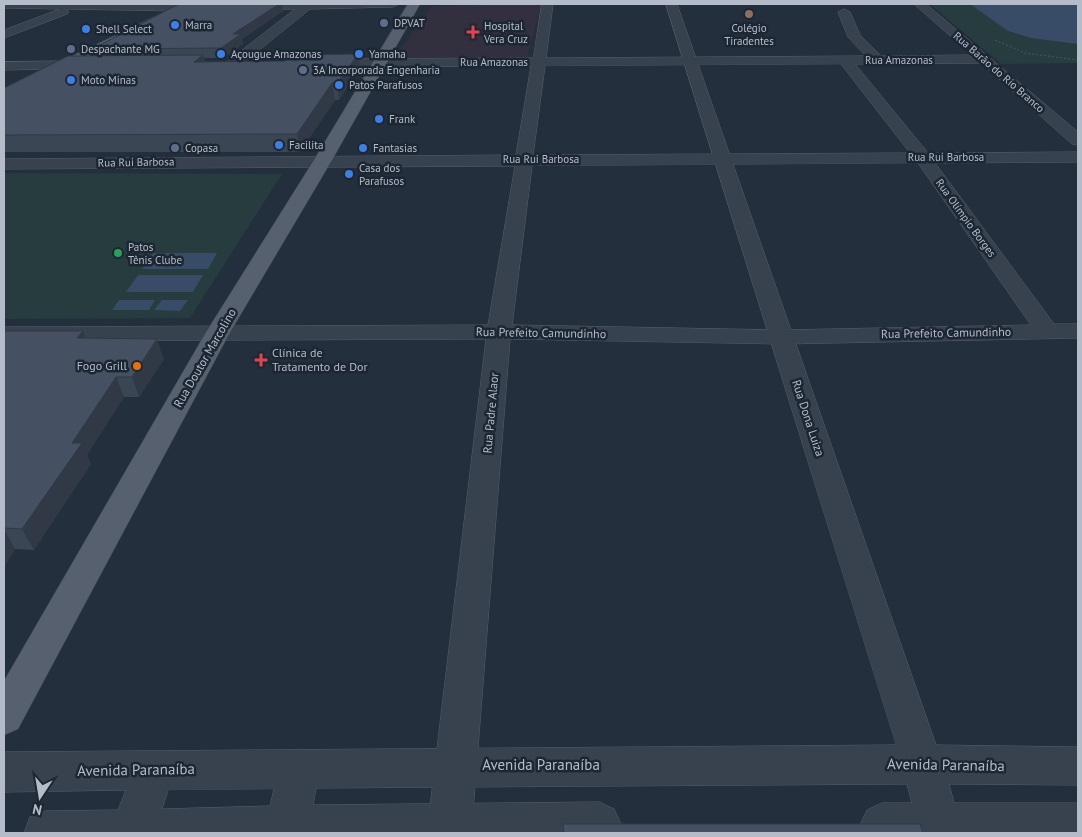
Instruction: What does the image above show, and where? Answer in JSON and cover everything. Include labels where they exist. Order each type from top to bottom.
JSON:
[{"type":"main road","name":"Rua Doutor Marcolino","points":[[4,717],[217,334],[323,160],[414,4]]},
{"type":"main road","points":[[4,94],[185,6]]},
{"type":"street","points":[[4,5],[393,4]]},
{"type":"street","name":"Rua Padre Alaor","points":[[450,824],[458,766],[499,332],[547,4]]},
{"type":"street","name":"Rua Dona Luiza","points":[[671,4],[720,158],[782,337],[922,764],[940,829]]},
{"type":"street","name":"Rua Barão do Rio Branco","points":[[920,4],[1078,140]]},
{"type":"street","points":[[253,64],[229,64],[308,5]]},
{"type":"street","points":[[4,34],[79,6]]},
{"type":"street","points":[[844,12],[854,37],[878,60]]},
{"type":"street","name":"Rua Amazonas","points":[[312,63],[984,59]]},
{"type":"street","name":"Rua Olímpio Borges","points":[[845,60],[922,157],[1047,331]]},
{"type":"street","points":[[4,66],[101,65]]},
{"type":"street","name":"Rua Rui Barbosa","points":[[4,164],[323,160],[1078,157]]},
{"type":"street","name":"Rua Prefeito Camundinho","points":[[4,334],[499,332],[782,337],[1078,331]]},
{"type":"street","name":"Avenida Paranaíba","points":[[4,772],[458,766],[922,764],[1078,766]]},
{"type":"street","points":[[287,828],[299,768]]},
{"type":"street","points":[[132,831],[154,770]]},
{"type":"street","points":[[46,833],[450,824],[638,824]]},
{"type":"street","points":[[844,825],[940,829],[1078,825]]},
{"type":"path","points":[[1010,50],[1047,58],[1078,60]]},
{"type":"shaded area","name":"Hospital Vera Cruz","points":[[541,4],[527,58],[394,58],[432,6]]},
{"type":"green space","points":[[930,4],[1078,4],[1078,63],[1001,64]]},
{"type":"green space","name":"Patos Tênis Clube","points":[[4,173],[282,174],[190,318],[4,319]]},
{"type":"water","points":[[970,4],[1078,4],[1078,44],[1031,38],[1008,31]]},
{"type":"water","points":[[153,253],[217,253],[208,269],[142,269]]},
{"type":"water","points":[[138,275],[203,275],[193,292],[126,292]]},
{"type":"water","points":[[119,300],[155,300],[149,310],[112,310]]},
{"type":"water","points":[[162,300],[188,300],[180,311],[154,310]]},
{"type":"building","points":[[179,4],[279,4],[233,34],[241,34],[221,48],[92,49]]},
{"type":"building","points":[[358,54],[337,84],[332,83],[297,134],[4,135],[4,88],[68,56],[203,55],[194,62],[285,61],[291,55]]},
{"type":"building","points":[[5,331],[83,331],[77,338],[157,339],[132,377],[116,377],[72,443],[82,443],[22,529],[4,528]]},
{"type":"building","points":[[563,824],[920,824],[923,833],[564,833]]},
{"type":"place","name":"Colégio Tiradentes","points":[[749,14]]},
{"type":"place","name":"DPVAT","points":[[384,23]]},
{"type":"place","name":"Marra","points":[[175,25]]},
{"type":"place","name":"Shell Select","points":[[86,29]]},
{"type":"place","name":"Hospital Vera Cruz","points":[[473,32]]},
{"type":"place","name":"Despachante MG","points":[[71,49]]},
{"type":"place","name":"Açougue Amazonas","points":[[221,54]]},
{"type":"place","name":"Yamaha","points":[[359,54]]},
{"type":"place","name":"3A Incorporada Engenharia","points":[[303,70]]},
{"type":"place","name":"Moto Minas","points":[[71,80]]},
{"type":"place","name":"Patos Parafusos","points":[[339,85]]},
{"type":"place","name":"Frank","points":[[379,119]]},
{"type":"place","name":"Facilita","points":[[279,145]]},
{"type":"place","name":"Copasa","points":[[175,148]]},
{"type":"place","name":"Fantasias","points":[[363,148]]},
{"type":"place","name":"Casa dos Parafusos","points":[[349,174]]},
{"type":"place","name":"Patos Tênis Clube","points":[[118,253]]},
{"type":"place","name":"Clínica de Tratamento de Dor","points":[[261,360]]},
{"type":"place","name":"Fogo Grill","points":[[137,366]]}]
